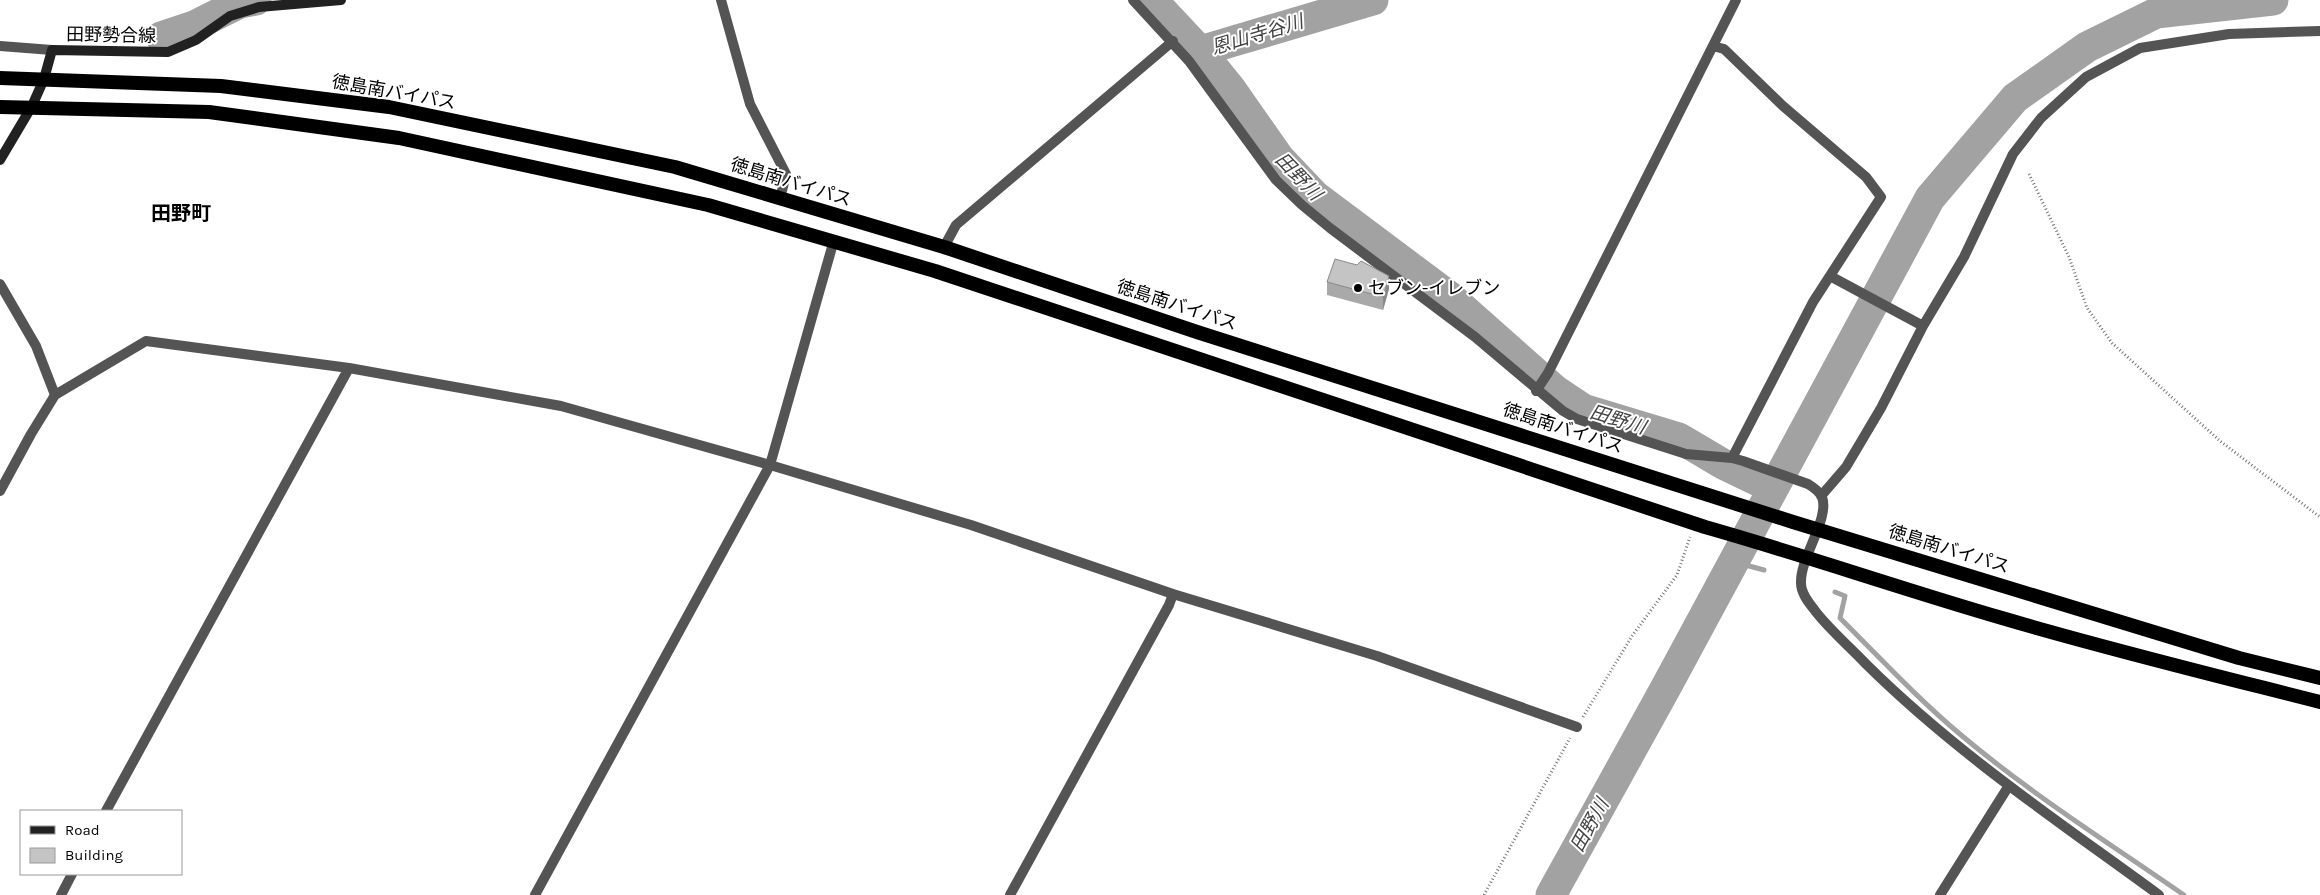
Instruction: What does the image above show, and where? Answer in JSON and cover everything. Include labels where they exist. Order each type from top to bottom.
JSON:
[{"type":"highway","name":"徳島南バイパス","points":[[0,78],[221,86],[388,107],[675,168],[944,247],[1197,332],[1793,522],[2239,658],[2320,678]]},
{"type":"highway","points":[[0,107],[32,106],[209,112],[399,138],[708,205],[834,240],[1193,355],[1700,525],[1784,549],[1805,558],[2098,646],[2320,702]]},
{"type":"main road","name":"田野勢合線","points":[[0,160],[32,106],[44,79],[52,50],[168,52],[196,40],[230,16],[259,8],[341,0]]},
{"type":"street","points":[[721,0],[750,104],[786,174],[780,198]]},
{"type":"street","points":[[1133,0],[1173,42],[1276,180],[1302,205],[1475,337],[1539,388],[1563,411],[1577,419],[1686,454],[1732,458],[1808,484],[1821,496],[1824,509],[1805,558],[1800,584],[1806,600],[1822,619],[1887,685],[2008,787],[2159,895]]},
{"type":"street","points":[[1539,388],[1736,0]]},
{"type":"street","points":[[1821,496],[1846,466],[1881,408],[1923,326],[1964,257],[2013,154],[2041,118],[2086,77],[2140,48],[2229,34],[2320,31]]},
{"type":"street","points":[[944,247],[956,225],[1173,42]]},
{"type":"street","points":[[0,46],[52,50]]},
{"type":"street","points":[[1713,46],[1724,49],[1783,106],[1866,177],[1881,197],[1813,302],[1732,458]]},
{"type":"street","points":[[535,895],[770,465],[834,240]]},
{"type":"street","points":[[1830,276],[1923,326]]},
{"type":"street","points":[[0,284],[36,346],[55,395]]},
{"type":"street","points":[[0,491],[55,395],[146,341],[349,368],[561,406],[770,465],[971,525],[1174,594],[1377,656],[1577,727]]},
{"type":"street","points":[[107,810],[349,368]]},
{"type":"street","points":[[1010,895],[1174,594]]},
{"type":"street","points":[[1940,895],[2008,787]]},
{"type":"street","points":[[60,895],[71,875]]},
{"type":"path","points":[[2029,174],[2068,257],[2087,308],[2112,343],[2220,441],[2320,517]]},
{"type":"path","points":[[1484,895],[1577,727],[1632,636],[1677,575],[1700,525]]},
{"type":"building","points":[[1335,259],[1357,265],[1361,261],[1389,276],[1383,297],[1327,282]]},
{"type":"waterway","name":"田野川","points":[[161,37],[194,26],[240,3],[256,0]]},
{"type":"waterway","name":"田野川","points":[[1152,0],[1200,51],[1230,88],[1279,158],[1315,196],[1450,297],[1556,391],[1583,409],[1679,438],[1723,464],[1773,488]]},
{"type":"waterway","name":"恩山寺谷川","points":[[1200,51],[1373,0]]},
{"type":"waterway","points":[[1551,895],[1665,689],[1930,198],[2015,98],[2087,47],[2156,13],[2273,0]]},
{"type":"waterway","points":[[1734,562],[1764,570]]},
{"type":"waterway","points":[[1835,592],[1845,596],[1840,618],[1899,678],[1945,721],[2015,778],[2184,895]]},
{"type":"place","name":"セブン-イレブン","points":[[1358,288]]},
{"type":"district","name":"田野町","points":[[181,213]]}]
